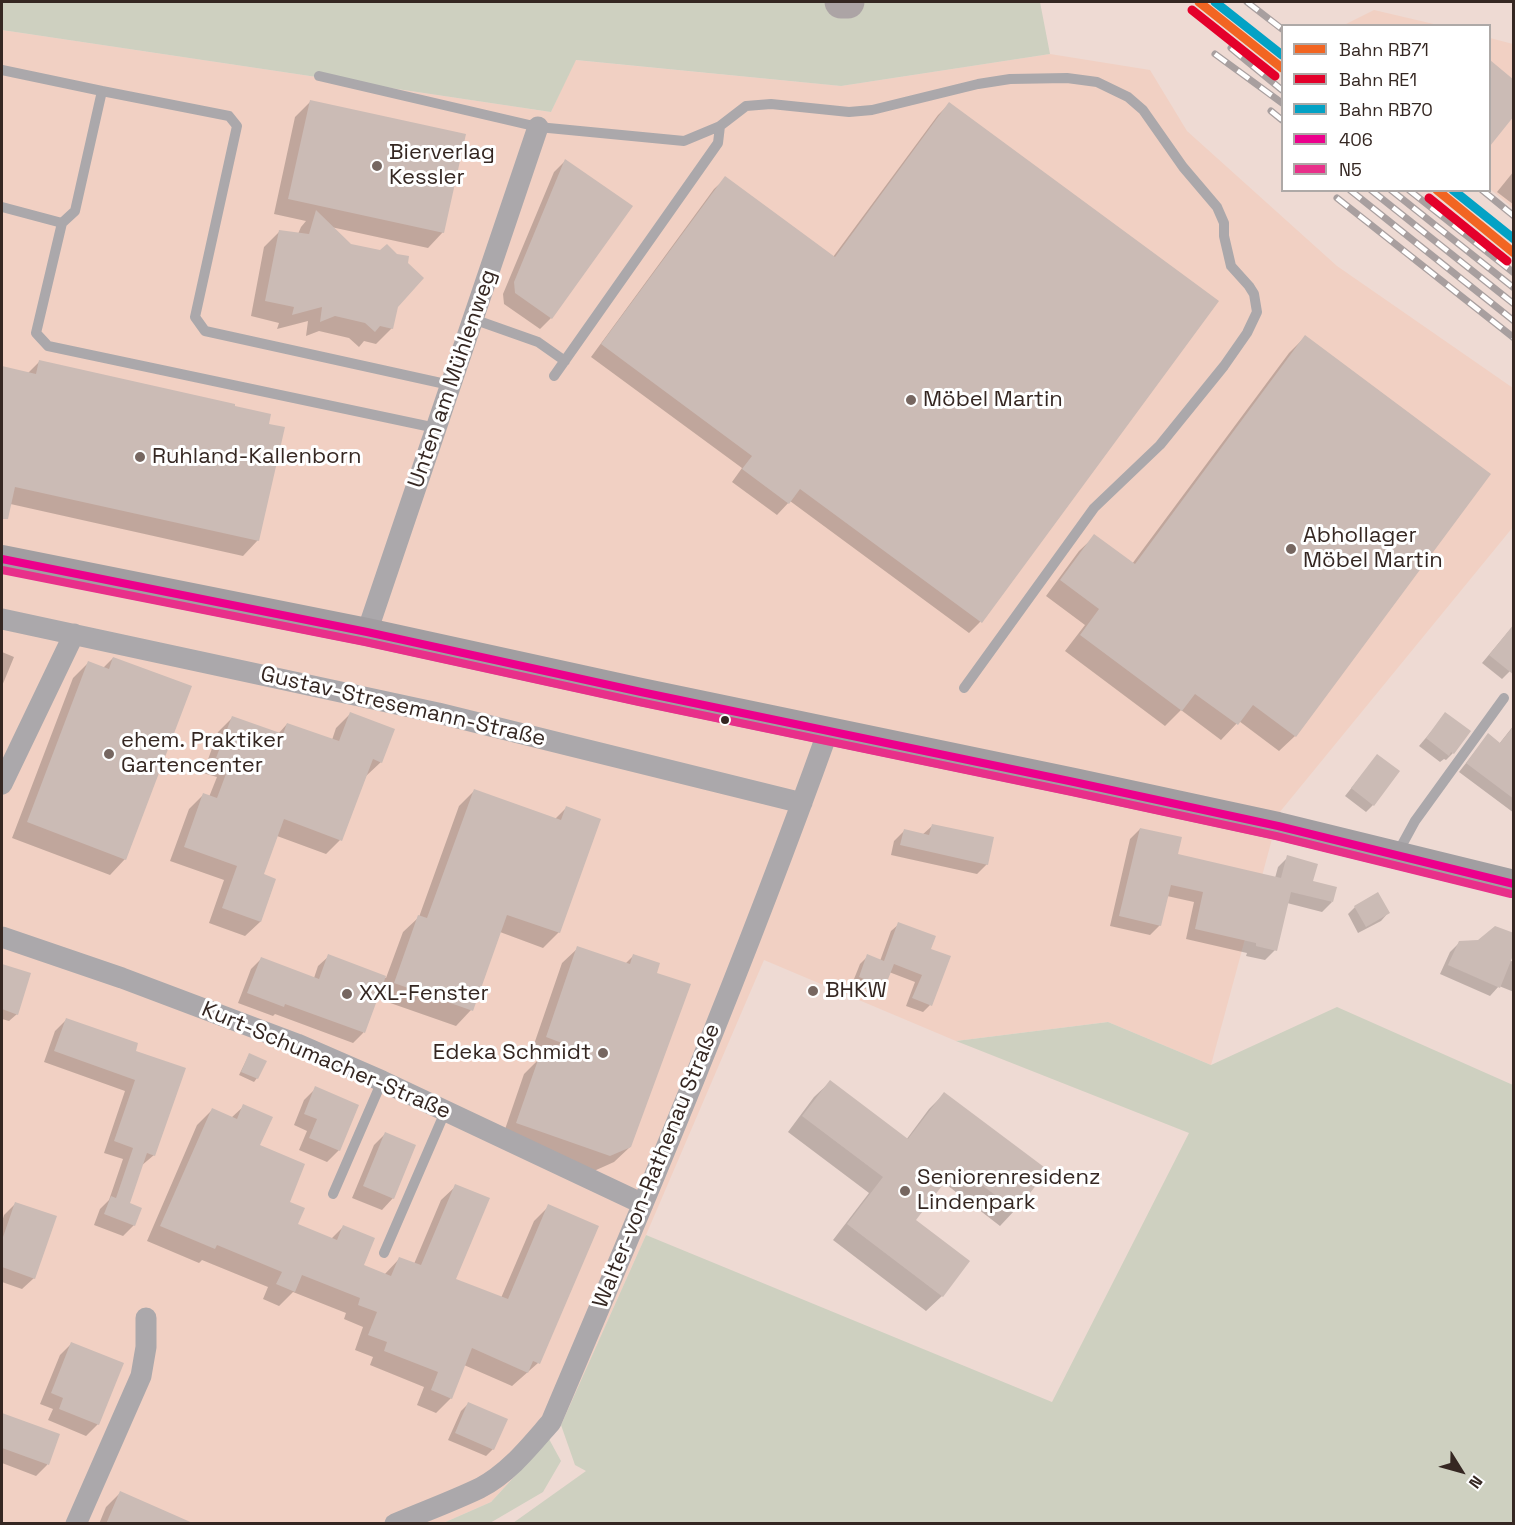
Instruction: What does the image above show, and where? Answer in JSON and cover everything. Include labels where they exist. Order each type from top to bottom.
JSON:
[{"type":"highway","points":[[841,2],[848,2]]},
{"type":"main road","points":[[2,559],[367,632],[1278,826],[1514,884]]},
{"type":"street","name":"Unten am Mühlenweg","points":[[367,632],[538,127]]},
{"type":"street","name":"Gustav-Stresemann-Straße","points":[[2,619],[438,713],[802,803]]},
{"type":"street","points":[[2,784],[74,634]]},
{"type":"street","name":"Walter-von-Rathenau Straße","points":[[395,1524],[482,1487],[527,1450],[551,1422],[643,1204],[802,803],[828,731]]},
{"type":"street","name":"Kurt-Schumacher-Straße","points":[[2,937],[218,1012],[297,1044],[382,1081],[643,1204]]},
{"type":"street","points":[[76,1524],[141,1376],[146,1347],[146,1318]]},
{"type":"lane","points":[[2,70],[229,116],[237,126],[195,317],[205,331],[450,385]]},
{"type":"lane","points":[[319,76],[538,127],[684,141],[720,126],[746,106],[771,104],[849,112],[872,110],[978,84],[1010,79],[1067,78],[1097,82],[1128,97],[1143,110],[1155,124],[1164,143],[1217,207],[1224,223],[1224,236],[1231,266],[1250,286],[1257,312],[1247,333],[1224,366],[1160,445],[1094,508],[964,688]]},
{"type":"lane","points":[[102,91],[75,211],[62,223],[36,333],[48,346],[436,428]]},
{"type":"lane","points":[[543,346],[554,361],[554,376],[718,143],[720,126]]},
{"type":"lane","points":[[2,207],[62,223]]},
{"type":"lane","points":[[473,319],[538,342],[565,361]]},
{"type":"lane","points":[[1397,855],[1415,821],[1504,698]]},
{"type":"lane","points":[[333,1194],[382,1081]]},
{"type":"lane","points":[[384,1253],[445,1112]]},
{"type":"shaded area","points":[[1374,10],[1434,24],[1346,24]]},
{"type":"shaded area","points":[[2,30],[551,112],[575,60],[841,86],[1050,54],[1150,70],[1187,131],[1337,266],[1513,388],[1513,527],[1279,813],[1211,1065],[1108,1022],[956,1041],[764,960],[646,1235],[561,1425],[491,1502],[441,1524],[2,1523]]},
{"type":"shaded area","points":[[1491,38],[1513,44],[1513,208],[1491,190]]},
{"type":"green space","points":[[2,2],[1040,2],[1050,54],[841,86],[576,60],[551,112],[2,30]]},
{"type":"green space","points":[[1337,1007],[1513,1085],[1513,1523],[513,1523],[586,1471],[575,1465],[561,1425],[646,1235],[1052,1402],[1189,1133],[956,1041],[1108,1022],[1211,1065]]},
{"type":"green space","points":[[549,1439],[561,1461],[543,1492],[490,1523],[441,1524],[491,1502]]},
{"type":"building","points":[[1491,61],[1514,80],[1514,116],[1491,145]]},
{"type":"building","name":"Bierverlag Kessler","points":[[310,100],[466,134],[444,233],[288,199]]},
{"type":"building","name":"Möbel Martin","points":[[949,102],[1219,301],[982,623],[800,489],[789,504],[742,469],[752,456],[601,344],[725,176],[835,257]]},
{"type":"building","points":[[565,159],[633,206],[552,319],[515,293],[514,282]]},
{"type":"building","points":[[316,210],[351,244],[380,250],[387,244],[397,254],[409,256],[408,263],[424,278],[398,307],[393,329],[380,326],[375,332],[365,323],[335,316],[320,322],[322,307],[292,315],[294,307],[265,301],[279,230],[309,234]]},
{"type":"building","name":"Abhollager Möbel Martin","points":[[1305,335],[1491,474],[1296,737],[1253,705],[1238,725],[1195,694],[1182,711],[1080,635],[1099,609],[1060,580],[1094,534],[1135,564]]},
{"type":"building","name":"Ruhland-Kallenborn","points":[[39,360],[271,414],[269,424],[285,427],[259,541],[15,487],[8,519],[2,519],[2,366],[36,374]]},
{"type":"building","points":[[1514,624],[1514,675],[1489,655]]},
{"type":"building","name":"ehem. Praktiker Gartencenter","points":[[113,657],[192,686],[126,860],[27,822],[88,661],[109,669]]},
{"type":"building","points":[[350,712],[395,729],[382,763],[373,759],[342,841],[284,819],[264,874],[276,879],[261,922],[222,908],[237,866],[184,847],[203,793],[217,798],[230,763],[216,758],[232,716],[283,734],[287,723],[339,741]]},
{"type":"building","points":[[1445,712],[1471,731],[1454,754],[1451,752],[1449,756],[1426,738]]},
{"type":"building","points":[[1514,726],[1514,799],[1466,763],[1488,733],[1500,743]]},
{"type":"building","points":[[1377,754],[1400,771],[1374,806],[1351,788]]},
{"type":"building","points":[[474,789],[561,820],[566,806],[601,819],[560,933],[507,915],[473,1011],[394,983],[418,915],[427,918]]},
{"type":"building","points":[[932,824],[994,837],[988,865],[900,845],[904,829],[929,835]]},
{"type":"building","points":[[1140,828],[1182,837],[1178,854],[1281,878],[1287,855],[1318,864],[1313,881],[1337,887],[1333,902],[1291,892],[1277,951],[1256,946],[1256,943],[1195,929],[1203,892],[1171,885],[1161,926],[1119,916]]},
{"type":"building","points":[[1378,892],[1390,913],[1366,927],[1354,906]]},
{"type":"building","points":[[898,922],[936,936],[931,949],[951,956],[932,1006],[912,998],[922,975],[894,964],[885,987],[859,977],[867,954],[884,961]]},
{"type":"building","points":[[1495,926],[1514,933],[1514,953],[1500,988],[1448,965],[1459,941],[1478,940]]},
{"type":"building","name":"Edeka Schmidt","points":[[577,946],[630,964],[633,954],[660,963],[657,973],[691,984],[631,1147],[610,1156],[516,1123],[539,1057],[556,1061],[562,1043],[546,1037]]},
{"type":"building","name":"XXL-Fenster","points":[[328,954],[386,976],[365,1033],[247,993],[261,957],[319,979]]},
{"type":"building","points":[[2,964],[31,973],[18,1015],[2,1009]]},
{"type":"building","points":[[66,1018],[138,1043],[136,1051],[186,1068],[155,1156],[147,1153],[130,1203],[142,1208],[135,1226],[104,1214],[111,1196],[116,1198],[133,1148],[114,1141],[135,1080],[54,1051]]},
{"type":"building","points":[[249,1053],[267,1061],[258,1079],[241,1072]]},
{"type":"building","name":"Seniorenresidenz Lindenpark","points":[[830,1080],[908,1139],[944,1092],[1048,1170],[1016,1211],[957,1166],[916,1220],[970,1261],[943,1297],[847,1224],[883,1177],[802,1116]]},
{"type":"building","points":[[315,1086],[359,1105],[340,1151],[309,1138],[317,1119],[304,1114]]},
{"type":"building","points":[[243,1104],[273,1117],[260,1145],[305,1164],[290,1202],[305,1208],[298,1224],[337,1240],[343,1225],[375,1238],[364,1265],[391,1276],[399,1257],[421,1265],[455,1184],[490,1198],[456,1279],[508,1299],[548,1204],[599,1226],[540,1364],[533,1361],[528,1373],[472,1348],[452,1399],[431,1390],[438,1372],[384,1351],[387,1342],[368,1335],[377,1312],[358,1305],[360,1298],[302,1275],[295,1292],[276,1284],[282,1272],[217,1245],[215,1249],[160,1226],[212,1108],[237,1119]]},
{"type":"building","points":[[385,1132],[416,1145],[394,1199],[363,1186]]},
{"type":"building","points":[[15,1202],[57,1216],[35,1279],[2,1267],[2,1240]]},
{"type":"building","points":[[71,1342],[124,1363],[99,1425],[59,1409],[63,1398],[51,1393]]},
{"type":"building","points":[[468,1402],[508,1419],[494,1450],[455,1433]]},
{"type":"building","points":[[2,1413],[60,1434],[49,1465],[2,1448]]},
{"type":"building","points":[[120,1491],[195,1524],[106,1524]]},
{"type":"railway","points":[[1247,2],[1281,28]]},
{"type":"railway","points":[[1231,48],[1281,89]]},
{"type":"railway","points":[[1215,54],[1281,102]]},
{"type":"railway","points":[[1271,111],[1281,119]]},
{"type":"railway","points":[[1353,192],[1514,321]]},
{"type":"railway","points":[[1374,192],[1514,304]]},
{"type":"railway","points":[[1394,192],[1514,288]]},
{"type":"railway","points":[[1412,192],[1514,273]]},
{"type":"railway","points":[[1484,192],[1514,216]]},
{"type":"railway","points":[[1337,198],[1514,338]]},
{"type":"rail line","name":"RB71","points":[[1199,2],[1281,67]]},
{"type":"rail line","name":"RB70","points":[[1215,2],[1281,54]]},
{"type":"rail line","name":"RE1","points":[[1192,10],[1275,76]]},
{"type":"rail line","name":"RB71","points":[[1439,192],[1514,253]]},
{"type":"rail line","name":"RB70","points":[[1455,192],[1514,239]]},
{"type":"rail line","name":"RE1","points":[[1429,198],[1507,261]]},
{"type":"transit line","name":"406","points":[[2,559],[367,632],[641,692],[1074,782],[1278,826],[1514,884]]},
{"type":"transit line","name":"N5","points":[[2,570],[365,642],[639,702],[1072,792],[1276,836],[1511,894]]},
{"type":"place","name":"Bierverlag Kessler","points":[[377,166]]},
{"type":"place","name":"Möbel Martin","points":[[911,400]]},
{"type":"place","name":"Ruhland-Kallenborn","points":[[140,457]]},
{"type":"place","name":"Abhollager Möbel Martin","points":[[1291,549]]},
{"type":"place","name":"ehem. Praktiker Gartencenter","points":[[109,754]]},
{"type":"place","name":"BHKW","points":[[813,991]]},
{"type":"place","name":"XXL-Fenster","points":[[347,994]]},
{"type":"place","name":"Edeka Schmidt","points":[[603,1053]]},
{"type":"place","name":"Seniorenresidenz Lindenpark","points":[[905,1191]]}]
